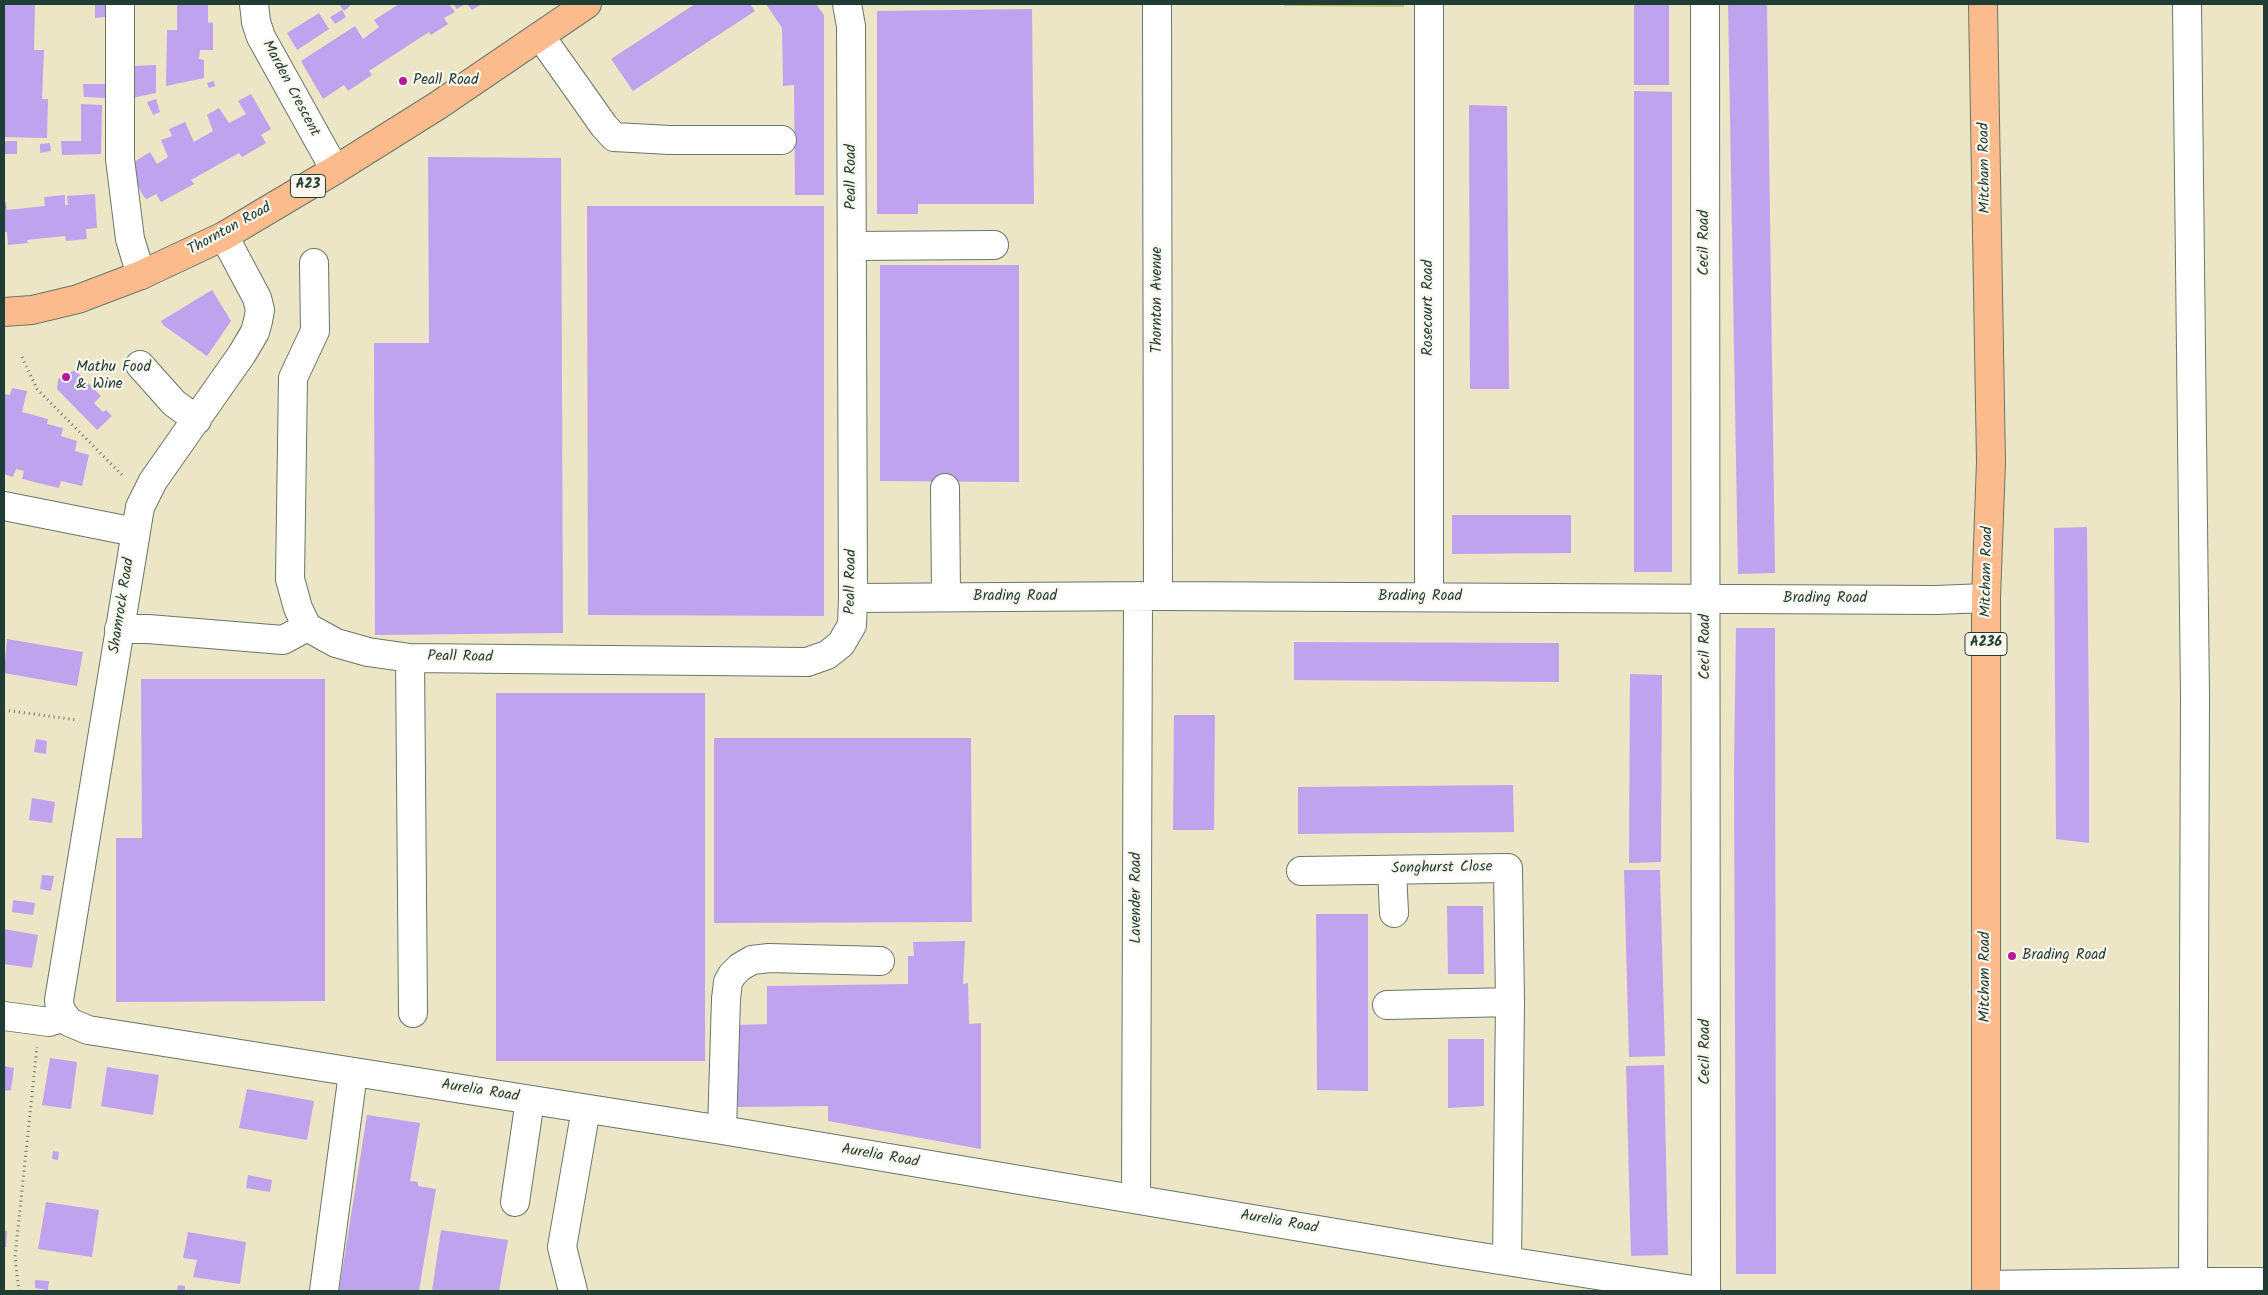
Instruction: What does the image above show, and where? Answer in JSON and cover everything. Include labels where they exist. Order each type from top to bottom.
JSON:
[{"type":"main road","name":"Thornton Road","points":[[4,312],[32,310],[78,299],[140,276],[224,236],[335,170],[541,37],[587,4]]},
{"type":"main road","name":"Mitcham Road","points":[[1983,4],[1991,462],[1986,598],[1986,1288]]},
{"type":"street","points":[[120,4],[120,159],[130,240],[140,276]]},
{"type":"street","name":"Marden Crescent","points":[[254,4],[256,22],[264,43],[335,170]]},
{"type":"street","name":"Peall Road","points":[[307,627],[336,643],[368,652],[410,658],[808,662],[827,655],[841,644],[852,625],[853,598],[851,26],[846,4]]},
{"type":"street","name":"Thornton Avenue","points":[[1148,596],[1157,4]]},
{"type":"street","name":"Cecil Road","points":[[1705,4],[1706,1291]]},
{"type":"street","points":[[2187,4],[2195,696],[2192,1282]]},
{"type":"street","name":"Rosecourt Road","points":[[1429,12],[1429,597]]},
{"type":"street","points":[[541,37],[604,126],[614,137],[670,140],[782,140]]},
{"type":"street","name":"Shamrock Road","points":[[52,1019],[59,1000],[135,532],[144,496],[246,347],[255,332],[260,310],[258,298],[224,236]]},
{"type":"street","points":[[852,246],[994,245]]},
{"type":"street","points":[[119,629],[148,629],[282,640],[307,627],[298,608],[290,579],[293,378],[315,331],[314,264]]},
{"type":"street","points":[[140,365],[174,403],[196,420]]},
{"type":"street","points":[[945,488],[946,597]]},
{"type":"street","points":[[4,506],[135,532]]},
{"type":"street","name":"Brading Road","points":[[853,598],[1148,596],[1936,600],[1986,598]]},
{"type":"street","name":"Lavender Road","points":[[1136,1199],[1148,596]]},
{"type":"street","points":[[410,658],[413,1013]]},
{"type":"street","name":"Songhurst Close","points":[[1301,871],[1508,868],[1510,1002],[1507,1260]]},
{"type":"street","points":[[1392,870],[1394,913]]},
{"type":"street","points":[[722,1130],[726,999],[728,982],[732,975],[740,967],[752,960],[769,958],[880,961]]},
{"type":"street","points":[[1387,1005],[1510,1002]]},
{"type":"street","points":[[4,1016],[52,1019]]},
{"type":"street","name":"Aurelia Road","points":[[52,1019],[69,1022],[88,1030],[722,1130],[1699,1291]]},
{"type":"street","points":[[324,1291],[353,1073]]},
{"type":"street","points":[[515,1202],[530,1100]]},
{"type":"street","points":[[573,1291],[562,1247],[586,1109]]},
{"type":"street","points":[[1986,1288],[2192,1282],[2264,1282]]},
{"type":"path","points":[[22,357],[37,389],[144,496]]},
{"type":"path","points":[[4,710],[105,724]]},
{"type":"path","points":[[19,1291],[15,1257],[52,1019]]},
{"type":"green space","points":[[1284,4],[1404,4],[1404,7],[1284,6]]},
{"type":"building","points":[[4,4],[35,4],[34,50],[44,50],[42,99],[48,99],[47,138],[4,137]]},
{"type":"building","points":[[177,4],[208,4],[208,22],[213,23],[213,50],[200,50],[199,59],[204,60],[204,78],[166,86],[167,30],[177,30]]},
{"type":"building","points":[[339,4],[349,4],[350,6],[344,11]]},
{"type":"building","points":[[399,4],[449,4],[455,12],[444,18],[448,24],[431,35],[429,32],[369,71],[372,75],[348,91],[344,85],[323,99],[301,61],[355,26],[363,39],[379,27],[374,20]]},
{"type":"building","points":[[453,4],[465,4],[457,9]]},
{"type":"building","points":[[467,4],[482,4],[472,10]]},
{"type":"building","points":[[695,4],[750,4],[755,11],[633,91],[611,59]]},
{"type":"building","points":[[766,4],[816,4],[824,15],[824,195],[795,195],[794,85],[783,86],[782,28]]},
{"type":"building","points":[[1634,4],[1669,4],[1669,85],[1634,85]]},
{"type":"building","points":[[1728,4],[1767,4],[1775,573],[1738,574]]},
{"type":"building","points":[[95,5],[106,5],[106,17],[95,18]]},
{"type":"building","points":[[1032,9],[1034,204],[918,204],[918,214],[877,214],[877,11]]},
{"type":"building","points":[[342,10],[346,17],[335,24],[330,17]]},
{"type":"building","points":[[319,13],[329,29],[297,50],[287,33]]},
{"type":"building","points":[[156,65],[156,93],[132,98],[132,66]]},
{"type":"building","points":[[214,81],[215,86],[209,88],[207,83]]},
{"type":"building","points":[[83,84],[108,84],[107,98],[84,97]]},
{"type":"building","points":[[1634,91],[1672,92],[1672,572],[1634,572]]},
{"type":"building","points":[[251,94],[271,129],[261,135],[266,143],[242,157],[239,153],[191,180],[194,184],[161,202],[156,194],[147,199],[144,197],[133,178],[132,163],[150,152],[157,164],[168,157],[161,140],[172,136],[169,129],[185,122],[194,142],[213,131],[207,115],[219,108],[229,123],[246,114],[238,101]]},
{"type":"building","points":[[156,99],[160,112],[153,115],[147,102]]},
{"type":"building","points":[[81,104],[102,105],[101,154],[62,155],[61,141],[81,141]]},
{"type":"building","points":[[1469,105],[1507,106],[1509,389],[1470,389]]},
{"type":"building","points":[[4,141],[17,141],[17,154],[4,154]]},
{"type":"building","points":[[50,143],[51,151],[40,153],[40,144]]},
{"type":"building","points":[[428,157],[561,158],[563,633],[375,635],[374,343],[429,343]]},
{"type":"building","points":[[95,194],[97,228],[86,229],[87,239],[66,241],[65,236],[27,240],[28,243],[8,245],[7,232],[4,232],[4,203],[6,202],[7,210],[45,206],[44,197],[65,195],[65,205],[68,205],[67,196]]},
{"type":"building","points":[[587,206],[824,206],[824,616],[588,615]]},
{"type":"building","points":[[880,265],[1019,265],[1019,482],[880,481]]},
{"type":"building","points":[[212,290],[231,321],[207,356],[163,325],[161,321]]},
{"type":"building","points":[[75,370],[101,396],[94,403],[103,412],[106,410],[112,416],[97,430],[57,389],[58,379]]},
{"type":"building","points":[[12,388],[27,391],[22,412],[48,419],[47,424],[63,428],[61,436],[77,441],[75,451],[89,455],[82,486],[61,481],[59,488],[22,479],[24,471],[16,469],[13,477],[4,474],[4,394],[10,395]]},
{"type":"building","points":[[1452,515],[1571,515],[1571,553],[1452,554]]},
{"type":"building","points":[[2087,527],[2089,843],[2056,839],[2054,528]]},
{"type":"building","points":[[1736,628],[1775,628],[1776,1274],[1736,1274],[1734,771]]},
{"type":"building","points":[[7,639],[83,652],[77,686],[4,673]]},
{"type":"building","points":[[1294,642],[1559,643],[1559,682],[1294,680]]},
{"type":"building","points":[[1630,674],[1662,675],[1661,862],[1629,863]]},
{"type":"building","points":[[141,679],[325,679],[325,1001],[116,1002],[116,838],[142,838]]},
{"type":"building","points":[[496,693],[705,693],[705,1061],[496,1061]]},
{"type":"building","points":[[1174,715],[1215,715],[1214,830],[1173,830]]},
{"type":"building","points":[[714,738],[971,738],[972,922],[714,923]]},
{"type":"building","points":[[36,739],[47,741],[46,754],[34,752]]},
{"type":"building","points":[[1513,785],[1514,832],[1298,834],[1298,787]]},
{"type":"building","points":[[32,798],[55,802],[52,823],[29,820]]},
{"type":"building","points":[[1624,870],[1660,870],[1665,1056],[1629,1057]]},
{"type":"building","points":[[42,875],[54,876],[51,891],[40,889]]},
{"type":"building","points":[[13,900],[35,903],[33,915],[12,912]]},
{"type":"building","points":[[1447,906],[1483,906],[1484,974],[1448,974]]},
{"type":"building","points":[[1316,914],[1368,914],[1368,1091],[1317,1090]]},
{"type":"building","points":[[4,929],[38,935],[32,968],[4,964]]},
{"type":"building","points":[[965,941],[963,984],[968,983],[969,1024],[981,1023],[981,1149],[828,1121],[828,1106],[738,1107],[736,1025],[767,1024],[767,986],[908,984],[908,956],[914,956],[913,942]]},
{"type":"building","points":[[1448,1039],[1484,1039],[1484,1106],[1448,1108]]},
{"type":"building","points":[[50,1058],[77,1062],[71,1109],[42,1105]]},
{"type":"building","points":[[1664,1065],[1668,1255],[1631,1256],[1626,1066]]},
{"type":"building","points":[[4,1066],[14,1068],[11,1090],[4,1091]]},
{"type":"building","points":[[107,1067],[159,1075],[153,1115],[101,1106]]},
{"type":"building","points":[[247,1089],[314,1101],[307,1140],[239,1128]]},
{"type":"building","points":[[367,1115],[420,1123],[410,1181],[418,1182],[418,1186],[436,1189],[419,1291],[339,1291]]},
{"type":"building","points":[[53,1151],[59,1152],[58,1160],[52,1159]]},
{"type":"building","points":[[248,1175],[272,1180],[270,1192],[246,1188]]},
{"type":"building","points":[[46,1202],[99,1210],[92,1257],[38,1249]]},
{"type":"building","points":[[441,1230],[508,1240],[499,1291],[432,1291]]},
{"type":"building","points":[[4,1231],[7,1231],[6,1247],[4,1247]]},
{"type":"building","points":[[188,1232],[246,1242],[240,1284],[193,1277],[197,1260],[183,1258]]},
{"type":"building","points":[[35,1280],[49,1281],[48,1290],[35,1288]]},
{"type":"building","points":[[178,1285],[185,1286],[185,1291],[177,1291]]},
{"type":"place","name":"Peall Road","points":[[403,81]]},
{"type":"place","name":"Mathu Food & Wine","points":[[66,377]]},
{"type":"place","name":"Brading Road","points":[[2012,956]]}]
